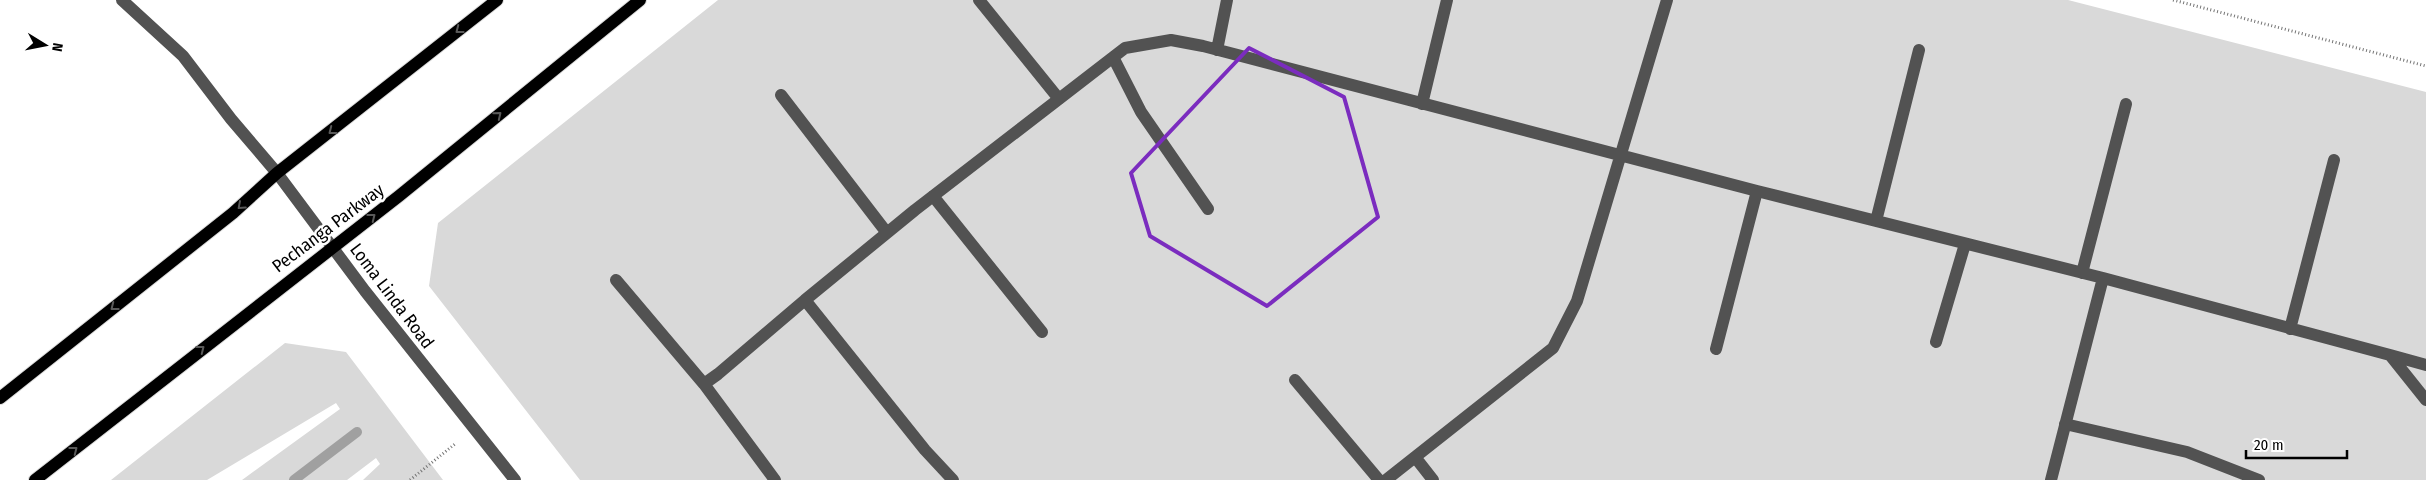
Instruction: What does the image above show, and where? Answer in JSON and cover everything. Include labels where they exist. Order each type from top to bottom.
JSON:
[{"type":"main road","points":[[0,398],[233,213],[278,173],[497,0]]},
{"type":"main road","name":"Pechanga Parkway","points":[[35,480],[282,286],[334,248],[640,0]]},
{"type":"street","name":"Loma Linda Road","points":[[122,0],[183,56],[231,119],[278,173],[473,429],[515,480]]},
{"type":"street","points":[[978,0],[1059,99]]},
{"type":"street","points":[[1217,50],[1227,0]]},
{"type":"street","points":[[1422,104],[1447,0]]},
{"type":"street","points":[[1386,480],[1553,348],[1577,301],[1622,156],[1667,0]]},
{"type":"street","points":[[704,384],[933,196],[1125,48],[1171,40],[1217,50],[1757,191],[2103,278],[2426,365]]},
{"type":"street","points":[[1876,221],[1919,50]]},
{"type":"street","points":[[1113,57],[1142,112],[1208,209]]},
{"type":"street","points":[[781,95],[887,233]]},
{"type":"street","points":[[2082,273],[2126,104]]},
{"type":"street","points":[[2290,328],[2334,160]]},
{"type":"street","points":[[1716,349],[1757,191]]},
{"type":"street","points":[[933,196],[1042,332]]},
{"type":"street","points":[[1936,342],[1965,244]]},
{"type":"street","points":[[2051,480],[2103,278]]},
{"type":"street","points":[[616,280],[704,384],[775,480]]},
{"type":"street","points":[[805,300],[925,450],[953,480]]},
{"type":"street","points":[[2390,355],[2426,400]]},
{"type":"street","points":[[1295,380],[1379,480]]},
{"type":"street","points":[[2065,424],[2187,452],[2259,480]]},
{"type":"street","points":[[1415,457],[1433,480]]},
{"type":"path","points":[[2173,0],[2426,66]]},
{"type":"path","points":[[410,480],[473,429]]},
{"type":"highlighted area","points":[[1249,48],[1344,97],[1378,217],[1267,306],[1150,236],[1131,173]]},
{"type":"shaded area","points":[[718,0],[2068,0],[2426,92],[2426,480],[580,480],[429,286],[438,223]]},
{"type":"shaded area","points":[[285,343],[346,352],[443,480],[363,480],[380,464],[376,458],[347,480],[242,480],[340,409],[336,403],[207,480],[111,480]]},
{"type":"waterway","points":[[294,480],[357,432]]}]
